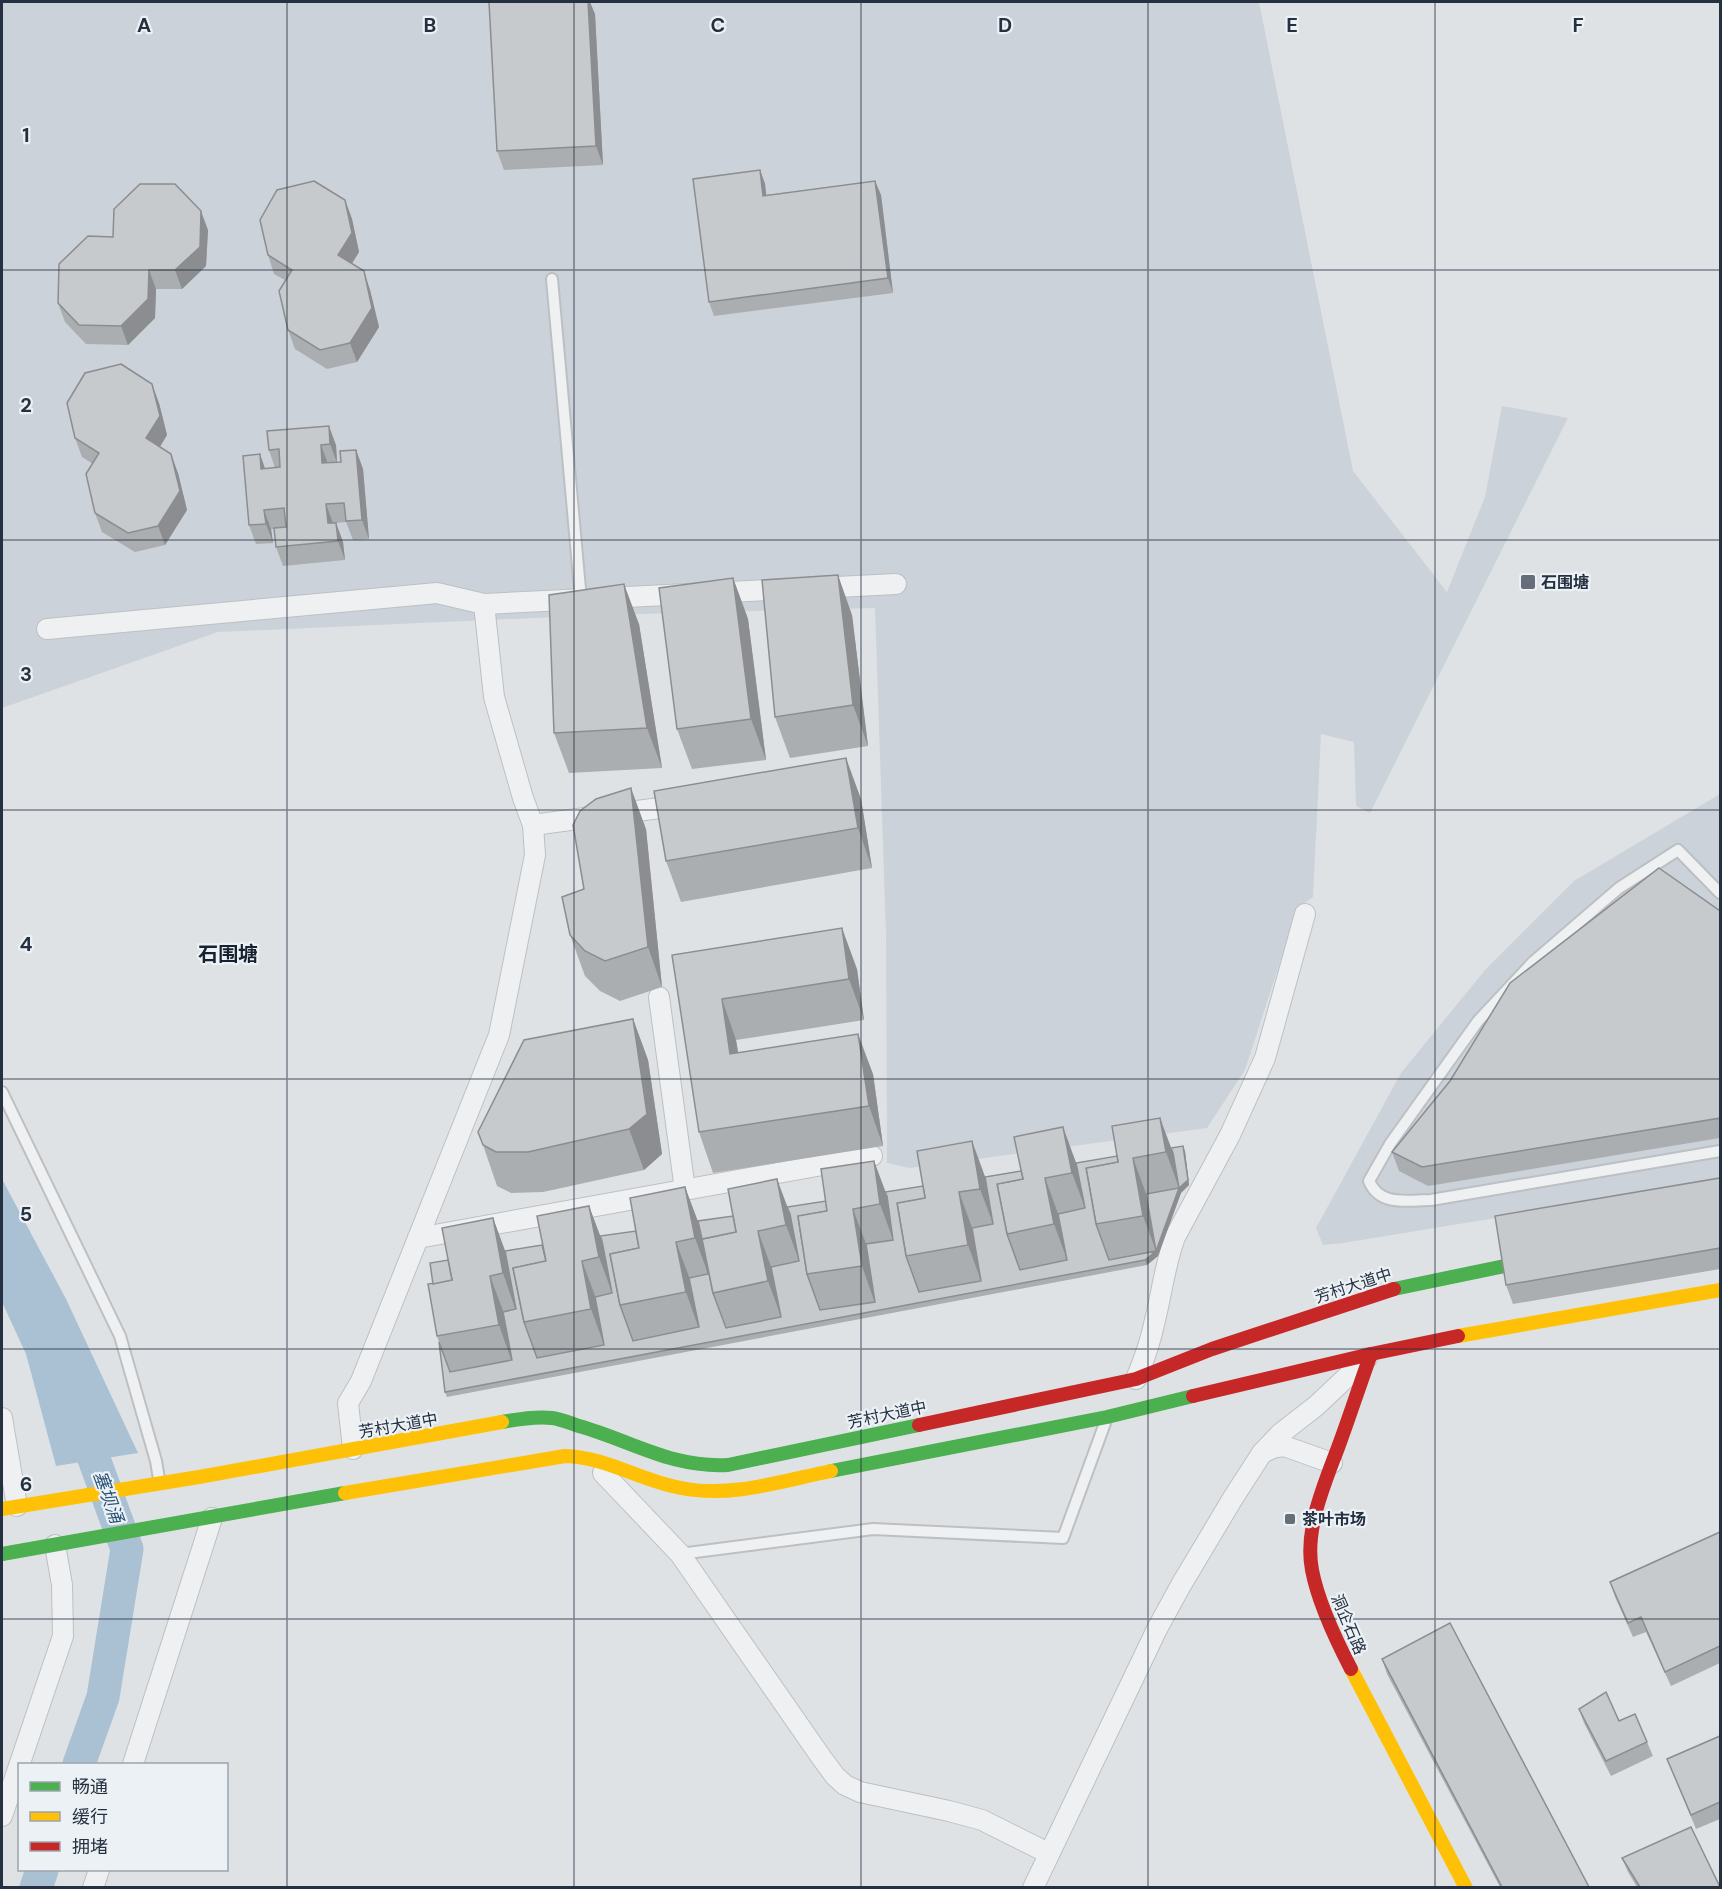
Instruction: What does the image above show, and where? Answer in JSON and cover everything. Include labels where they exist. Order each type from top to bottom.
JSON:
[{"type":"main road","name":"芳村大道中","points":[[9,1508],[160,1484],[522,1418],[553,1418],[603,1432],[659,1456],[706,1466],[728,1465],[1136,1379],[1212,1349],[1392,1288],[1561,1255]]},
{"type":"main road","points":[[2,1554],[545,1458],[570,1456],[605,1464],[679,1488],[711,1492],[730,1491],[1107,1417],[1371,1354],[1500,1328],[1720,1290]]},
{"type":"main road","name":"洞企石路","points":[[1371,1354],[1332,1462],[1316,1515],[1311,1543],[1312,1570],[1319,1596],[1349,1666],[1466,1887]]},
{"type":"street","points":[[47,629],[437,593],[484,604],[896,584]]},
{"type":"street","points":[[352,1449],[348,1403],[361,1381],[499,1035],[535,855],[533,825],[494,697],[484,604]]},
{"type":"street","points":[[533,825],[696,804]]},
{"type":"street","points":[[1136,1379],[1155,1321],[1168,1255],[1175,1237],[1230,1135],[1265,1058],[1305,914]]},
{"type":"street","points":[[659,997],[685,1190]]},
{"type":"street","points":[[418,1238],[872,1156]]},
{"type":"street","points":[[1033,1887],[1171,1602],[1262,1453],[1371,1354]]},
{"type":"street","points":[[2,1418],[9,1508]]},
{"type":"street","points":[[1262,1453],[1284,1446],[1332,1462]]},
{"type":"street","points":[[603,1473],[680,1554],[821,1757],[845,1785],[860,1792],[949,1811],[982,1821],[1048,1853]]},
{"type":"street","points":[[133,1763],[212,1518]]},
{"type":"street","points":[[20,1763],[63,1636],[62,1585],[56,1545]]},
{"type":"street","points":[[2,1816],[18,1769]]},
{"type":"street","points":[[93,1887],[98,1871]]},
{"type":"lane","points":[[552,279],[581,600]]},
{"type":"lane","points":[[1720,893],[1678,850],[1619,888],[1533,962],[1478,1020],[1390,1144],[1370,1181],[1374,1192],[1386,1200],[1431,1200],[1720,1151]]},
{"type":"lane","points":[[2,1092],[120,1336],[156,1461],[160,1484]]},
{"type":"lane","points":[[680,1554],[873,1529],[1063,1538],[1107,1417]]},
{"type":"shaded area","points":[[2,2],[1259,2],[1353,471],[1447,592],[1485,497],[1502,406],[1568,418],[1370,813],[1356,806],[1354,742],[1321,734],[1313,897],[1298,907],[1245,1070],[1207,1128],[910,1168],[887,1163],[886,933],[875,608],[602,615],[218,632],[2,708]]},
{"type":"shaded area","points":[[1720,794],[1720,1181],[1323,1245],[1316,1228],[1401,1073],[1485,970],[1574,881]]},
{"type":"water","points":[[2,1179],[66,1299],[138,1453],[56,1466],[26,1354],[2,1302]]},
{"type":"building","points":[[489,2],[588,2],[596,146],[497,151]]},
{"type":"building","points":[[760,170],[763,196],[875,181],[888,278],[709,302],[693,179]]},
{"type":"building","points":[[314,181],[345,200],[352,233],[338,255],[364,271],[372,308],[350,343],[320,350],[288,330],[279,291],[292,270],[268,255],[260,220],[277,190]]},
{"type":"building","points":[[140,184],[175,184],[201,211],[200,247],[175,270],[149,270],[148,299],[121,326],[79,325],[58,303],[59,264],[88,236],[113,237],[114,209]]},
{"type":"building","points":[[121,364],[152,384],[160,416],[146,438],[171,454],[180,491],[158,526],[128,533],[95,513],[86,474],[99,453],[75,438],[67,403],[85,373]]},
{"type":"building","points":[[329,426],[330,444],[321,445],[322,463],[341,462],[340,451],[356,450],[362,520],[346,521],[344,503],[326,504],[328,523],[336,523],[338,541],[276,547],[274,528],[286,527],[284,508],[264,510],[266,524],[249,525],[243,456],[260,454],[261,469],[280,467],[279,449],[269,450],[267,431]]},
{"type":"building","points":[[838,575],[853,705],[775,717],[762,580]]},
{"type":"building","points":[[733,578],[751,719],[677,729],[659,588]]},
{"type":"building","points":[[624,584],[647,728],[554,733],[549,595]]},
{"type":"building","points":[[846,758],[858,828],[666,861],[654,791]]},
{"type":"building","points":[[631,788],[648,947],[605,961],[585,951],[570,935],[562,897],[584,889],[573,825],[580,811],[596,799]]},
{"type":"building","points":[[1659,868],[1720,911],[1720,1118],[1422,1167],[1392,1152],[1450,1081],[1510,983]]},
{"type":"building","points":[[842,928],[849,979],[722,999],[730,1054],[858,1034],[869,1106],[699,1132],[672,955]]},
{"type":"building","points":[[633,1019],[647,1114],[629,1129],[528,1152],[496,1152],[483,1145],[478,1132],[524,1040]]},
{"type":"building","points":[[1160,1118],[1166,1152],[1133,1158],[1143,1216],[1096,1224],[1086,1168],[1118,1162],[1112,1126]]},
{"type":"building","points":[[1063,1127],[1072,1173],[1045,1178],[1054,1224],[1007,1234],[997,1184],[1023,1179],[1014,1137]]},
{"type":"building","points":[[972,1141],[980,1189],[959,1192],[968,1245],[906,1256],[897,1203],[925,1198],[917,1151]]},
{"type":"building","points":[[1183,1146],[1188,1180],[1179,1188],[1171,1148]]},
{"type":"building","points":[[1117,1156],[1118,1162],[1086,1168],[1096,1224],[1109,1260],[1156,1251],[1145,1260],[445,1392],[439,1342],[450,1372],[512,1360],[503,1312],[516,1309],[505,1251],[542,1245],[546,1261],[513,1268],[524,1322],[537,1358],[604,1345],[595,1297],[612,1293],[600,1236],[636,1231],[639,1248],[610,1254],[620,1305],[633,1341],[699,1327],[689,1278],[708,1274],[703,1244],[713,1293],[726,1328],[781,1317],[771,1267],[799,1261],[787,1207],[826,1201],[827,1211],[798,1216],[807,1274],[820,1310],[875,1302],[866,1244],[893,1240],[885,1192],[923,1186],[925,1198],[897,1203],[906,1256],[919,1292],[981,1281],[972,1228],[993,1224],[985,1177],[1021,1171],[1023,1179],[997,1184],[1007,1234],[1020,1270],[1067,1260],[1058,1214],[1085,1208],[1076,1163]]},
{"type":"building","points":[[874,1161],[880,1204],[853,1209],[862,1266],[807,1274],[798,1216],[827,1211],[821,1169]]},
{"type":"building","points":[[1720,1178],[1720,1248],[1506,1285],[1495,1216]]},
{"type":"building","points":[[777,1179],[786,1225],[758,1231],[768,1281],[713,1293],[702,1239],[736,1232],[728,1189]]},
{"type":"building","points":[[685,1187],[695,1238],[676,1242],[686,1292],[620,1305],[610,1254],[639,1248],[630,1198]]},
{"type":"building","points":[[1179,1188],[1156,1251],[1146,1194]]},
{"type":"building","points":[[589,1206],[599,1257],[582,1261],[591,1309],[524,1322],[513,1268],[546,1261],[537,1216]]},
{"type":"building","points":[[733,1216],[736,1232],[702,1239],[698,1221]]},
{"type":"building","points":[[493,1218],[503,1273],[490,1276],[499,1325],[437,1336],[428,1284],[452,1280],[442,1228]]},
{"type":"building","points":[[448,1260],[452,1280],[433,1284],[430,1263]]},
{"type":"building","points":[[1720,1532],[1720,1646],[1665,1672],[1641,1617],[1628,1623],[1610,1582]]},
{"type":"building","points":[[1450,1623],[1589,1887],[1502,1887],[1382,1659]]},
{"type":"building","points":[[1606,1692],[1619,1721],[1635,1714],[1647,1742],[1606,1761],[1579,1709]]},
{"type":"building","points":[[1720,1736],[1720,1802],[1691,1815],[1667,1759]]},
{"type":"building","points":[[1691,1827],[1720,1887],[1640,1887],[1622,1858]]},
{"type":"waterway","name":"塞坝涌","points":[[79,1418],[127,1549],[103,1697],[79,1763]]},
{"type":"waterway","name":"塞坝涌","points":[[36,1888],[42,1871]]},
{"type":"traffic: fast","points":[[1394,1289],[1548,1257]]},
{"type":"traffic: fast","points":[[831,1471],[1107,1417],[1193,1396]]},
{"type":"traffic: fast","points":[[502,1422],[546,1417],[598,1432],[670,1458],[707,1465],[728,1465],[919,1425]]},
{"type":"traffic: fast","points":[[2,1554],[345,1493]]},
{"type":"traffic: slow","points":[[1458,1336],[1720,1290]]},
{"type":"traffic: slow","points":[[2,1509],[199,1477],[502,1422]]},
{"type":"traffic: slow","points":[[345,1493],[565,1456],[595,1460],[666,1485],[700,1491],[738,1490],[831,1471]]},
{"type":"traffic: slow","points":[[1351,1669],[1466,1888]]},
{"type":"traffic: jam","points":[[919,1425],[1136,1379],[1212,1349],[1394,1289]]},
{"type":"traffic: jam","points":[[1193,1396],[1458,1336]]},
{"type":"traffic: jam","points":[[1351,1669],[1323,1608],[1312,1570],[1310,1554],[1317,1506],[1371,1354]]},
{"type":"place","name":"石围塘","points":[[1528,582]]},
{"type":"place","name":"茶叶市场","points":[[1290,1519]]},
{"type":"district","name":"石围塘","points":[[228,954]]}]
